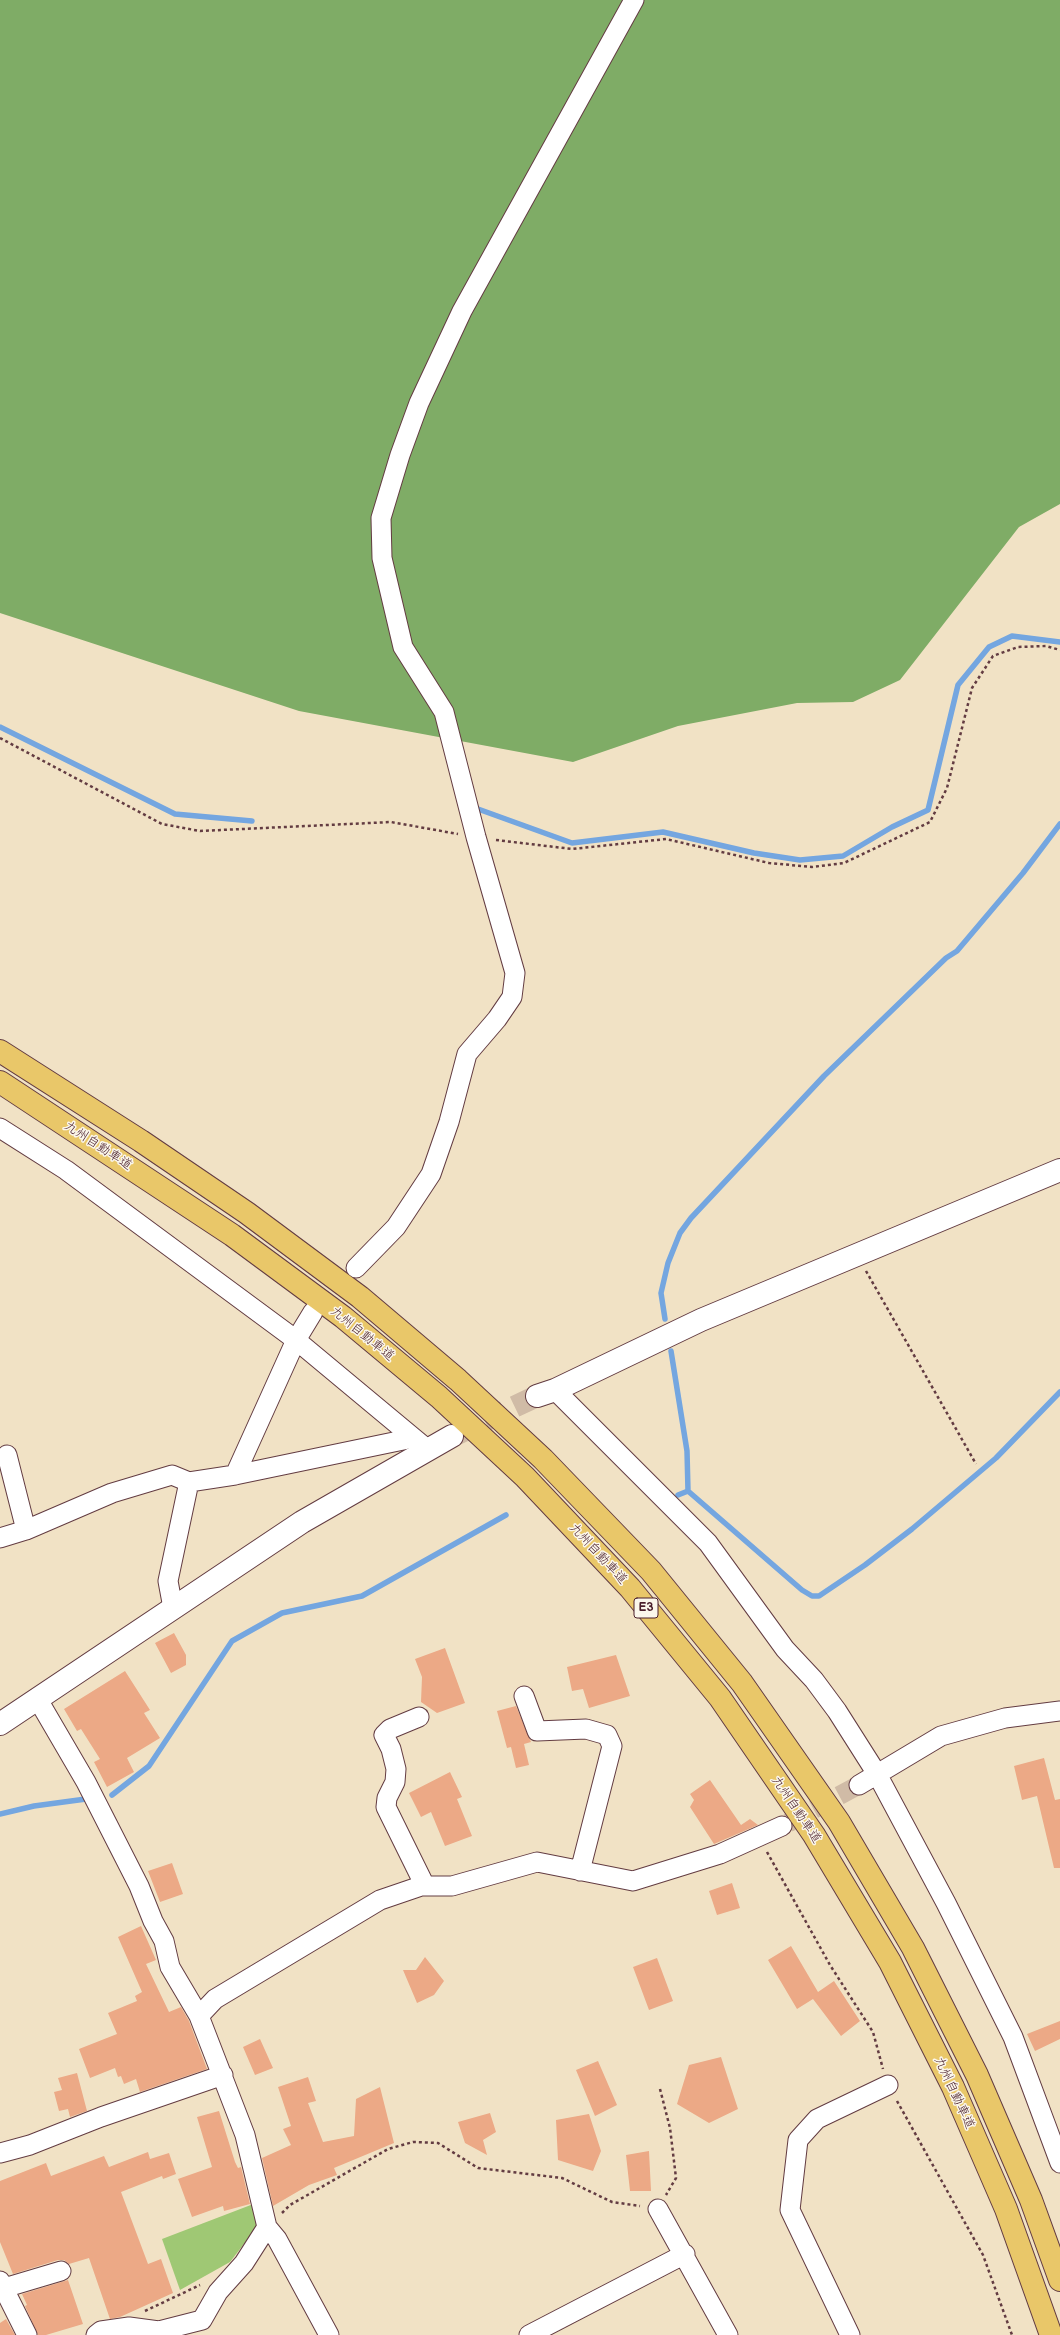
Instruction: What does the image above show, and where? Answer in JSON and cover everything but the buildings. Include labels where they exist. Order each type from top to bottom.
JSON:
[{"type":"highway","name":"九州自動車道","points":[[0,1051],[172,1162],[247,1213],[360,1297],[458,1380],[544,1459],[651,1572],[742,1683],[835,1815],[913,1948],[977,2075],[1031,2200],[1060,2280]]},
{"type":"highway","name":"九州自動車道","points":[[0,1082],[232,1235],[343,1317],[439,1397],[525,1477],[630,1588],[720,1698],[814,1835],[890,1962],[953,2087],[1006,2209],[1050,2335]]},
{"type":"street","points":[[356,1268],[396,1227],[431,1174],[449,1122],[467,1054],[497,1019],[512,997],[515,973],[476,837],[444,712],[403,647],[382,558],[381,518],[400,455],[419,403],[462,311],[634,0]]},
{"type":"street","points":[[0,1128],[66,1170],[296,1340],[359,1390],[420,1444]]},
{"type":"street","points":[[1060,1170],[701,1320],[546,1393],[708,1543],[786,1649],[814,1680],[837,1711],[877,1774],[946,1903],[1013,2037],[1060,2163]]},
{"type":"street","points":[[236,1475],[296,1340],[313,1312]]},
{"type":"street","points":[[0,1538],[26,1530],[120,1491],[172,1475],[189,1482],[420,1444],[452,1436]]},
{"type":"street","points":[[0,1724],[420,1444]]},
{"type":"street","points":[[7,1455],[26,1530]]},
{"type":"street","points":[[173,1608],[168,1581],[189,1482]]},
{"type":"street","points":[[524,1696],[537,1731],[586,1729],[607,1735],[612,1746],[580,1871]]},
{"type":"street","points":[[37,1698],[86,1782],[139,1886],[153,1921],[164,1941],[170,1967],[199,2016],[223,2074],[245,2135],[266,2227],[277,2239],[329,2335]]},
{"type":"street","points":[[859,1785],[941,1736],[1005,1718],[1060,1711]]},
{"type":"street","points":[[419,1717],[390,1729],[384,1735],[391,1749],[396,1769],[395,1782],[387,1798],[386,1807],[425,1886]]},
{"type":"street","points":[[199,2016],[215,1999],[380,1900],[425,1886],[452,1886],[537,1862],[633,1881],[720,1854],[782,1826]]},
{"type":"street","points":[[0,2153],[30,2145],[101,2117],[223,2074]]},
{"type":"street","points":[[850,2335],[790,2210],[798,2140],[818,2119],[888,2085]]},
{"type":"street","points":[[658,2209],[685,2254],[728,2335]]},
{"type":"street","points":[[96,2335],[101,2331],[129,2327],[159,2331],[202,2320],[218,2292],[244,2263],[266,2227]]},
{"type":"street","points":[[529,2335],[685,2254]]},
{"type":"street","points":[[27,2335],[4,2294],[61,2271]]},
{"type":"path","points":[[0,738],[162,824],[200,831],[391,822],[476,837],[572,849],[666,838],[769,863],[812,867],[844,863],[930,822],[947,788],[972,688],[993,656],[1018,648],[1046,646],[1060,650]]},
{"type":"path","points":[[857,1255],[976,1464]]},
{"type":"path","points":[[266,2227],[290,2205],[314,2191],[388,2149],[413,2142],[438,2143],[478,2168],[562,2178],[612,2202],[658,2209],[676,2178],[670,2128],[660,2089]]},
{"type":"path","points":[[142,2312],[204,2283]]},
{"type":"green space","points":[[0,0],[1060,0],[1060,504],[1019,527],[900,680],[853,702],[797,703],[678,726],[573,762],[299,711],[0,613]]},
{"type":"green space","points":[[256,2203],[257,2227],[230,2262],[180,2290],[162,2239]]},
{"type":"waterway","points":[[478,809],[572,843],[663,832],[754,853],[800,860],[843,856],[892,827],[928,810],[958,685],[989,647],[1012,636],[1060,642]]},
{"type":"waterway","points":[[0,727],[175,814],[252,821]]},
{"type":"waterway","points":[[665,1319],[661,1293],[668,1263],[680,1233],[691,1218],[824,1076],[946,958],[957,951],[1023,873],[1060,824]]},
{"type":"waterway","points":[[671,1351],[687,1451],[688,1491],[802,1590],[812,1596],[819,1596],[865,1565],[912,1529],[996,1458],[1060,1392]]},
{"type":"waterway","points":[[678,1495],[688,1491]]},
{"type":"waterway","points":[[112,1795],[149,1766],[232,1641],[282,1613],[362,1596],[506,1515]]},
{"type":"waterway","points":[[0,1814],[34,1806],[86,1799]]},
{"type":"tunnel","points":[[455,1435],[537,1396]]},
{"type":"tunnel","points":[[788,1823],[859,1785]]}]
